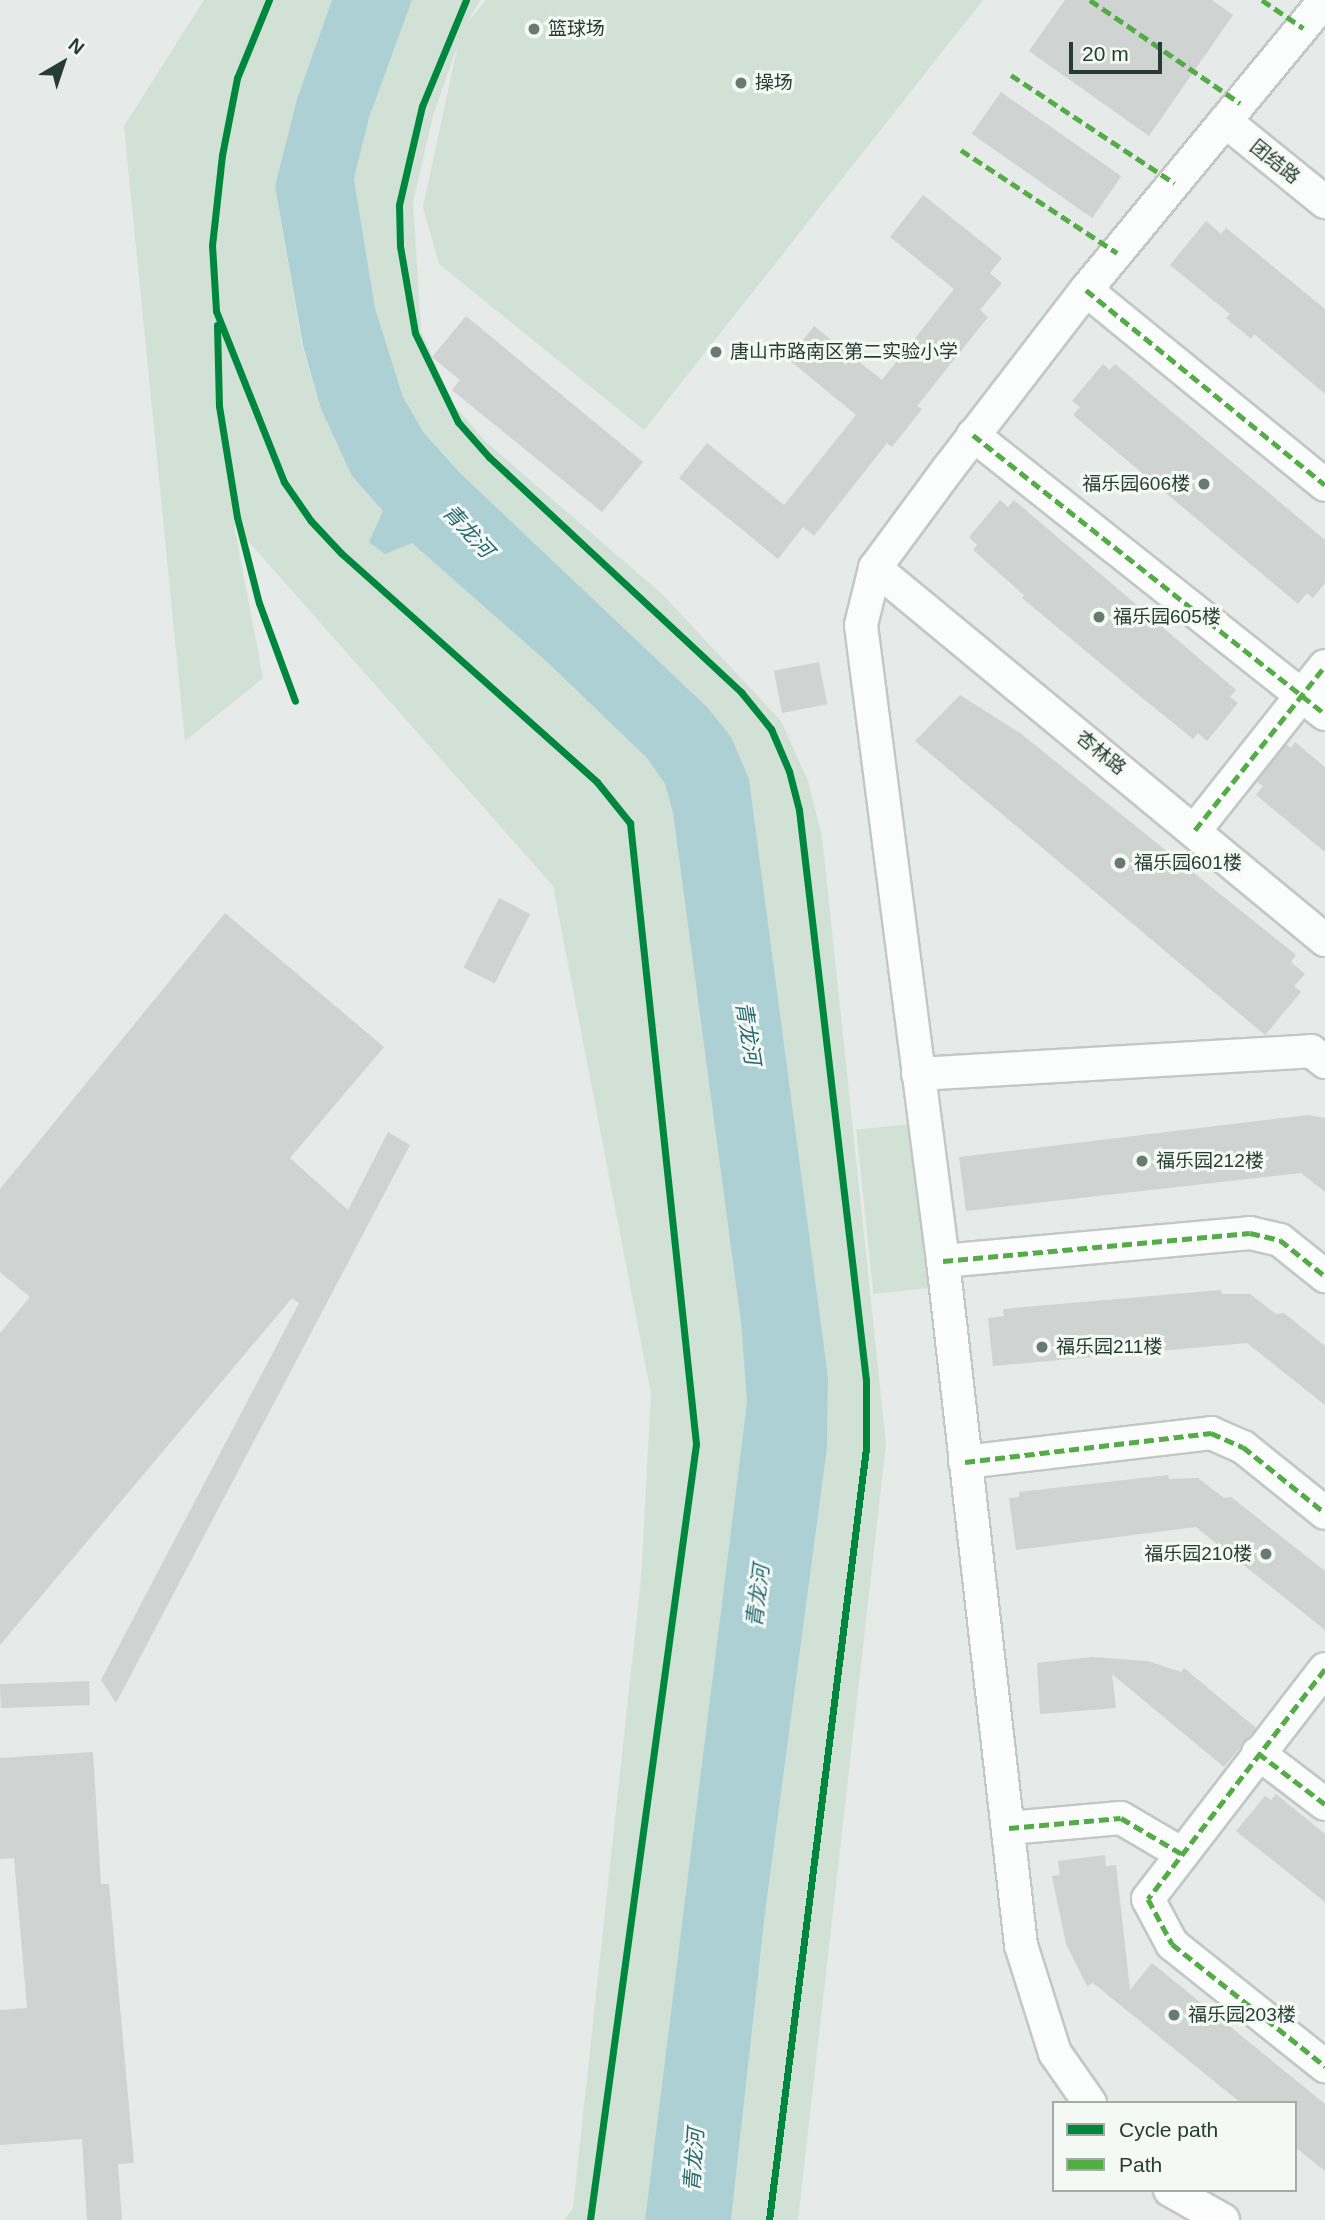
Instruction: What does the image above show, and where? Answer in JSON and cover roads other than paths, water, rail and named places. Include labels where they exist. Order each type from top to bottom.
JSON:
[{"type":"street","points":[[1089,2101],[1055,2053],[1021,1945],[943,1261],[861,625],[875,568],[1086,290],[1325,0]]},
{"type":"street","name":"团结路","points":[[1225,121],[1325,202]]},
{"type":"street","points":[[1086,290],[1325,485]]},
{"type":"street","points":[[974,435],[1313,704]]},
{"type":"street","name":"杏林路","points":[[875,568],[1325,940]]},
{"type":"street","points":[[1195,830],[1313,704],[1325,666]]},
{"type":"street","points":[[918,1074],[1320,1049]]},
{"type":"street","points":[[943,1261],[1250,1233],[1280,1240],[1325,1276]]},
{"type":"street","points":[[965,1462],[1211,1433],[1243,1447],[1325,1513]]},
{"type":"street","points":[[1325,1669],[1258,1752],[1148,1899],[1172,1944],[1325,2066]]},
{"type":"street","points":[[1258,1752],[1325,1804]]},
{"type":"street","points":[[1009,1828],[1121,1818],[1182,1854]]},
{"type":"street","points":[[1174,2192],[1223,2220]]},
{"type":"water","name":"青龙河","points":[[332,0],[412,0],[369,118],[354,179],[375,308],[403,397],[424,433],[459,472],[707,707],[731,737],[749,779],[828,1377],[827,1448],[765,1913],[731,2220],[645,2220],[747,1402],[741,1323],[673,813],[665,784],[647,758],[546,661],[412,543],[385,554],[369,542],[383,511],[352,476],[321,409],[303,346],[275,186],[297,99]]},
{"type":"place","name":"篮球场","points":[[534,29]]},
{"type":"place","name":"操场","points":[[741,83]]},
{"type":"place","name":"唐山市路南区第二实验小学","points":[[716,352]]},
{"type":"place","name":"福乐园606楼","points":[[1204,484]]},
{"type":"place","name":"福乐园605楼","points":[[1099,617]]},
{"type":"place","name":"福乐园601楼","points":[[1120,863]]},
{"type":"place","name":"福乐园212楼","points":[[1142,1161]]},
{"type":"place","name":"福乐园211楼","points":[[1042,1347]]},
{"type":"place","name":"福乐园210楼","points":[[1266,1554]]},
{"type":"place","name":"福乐园203楼","points":[[1174,2015]]}]
